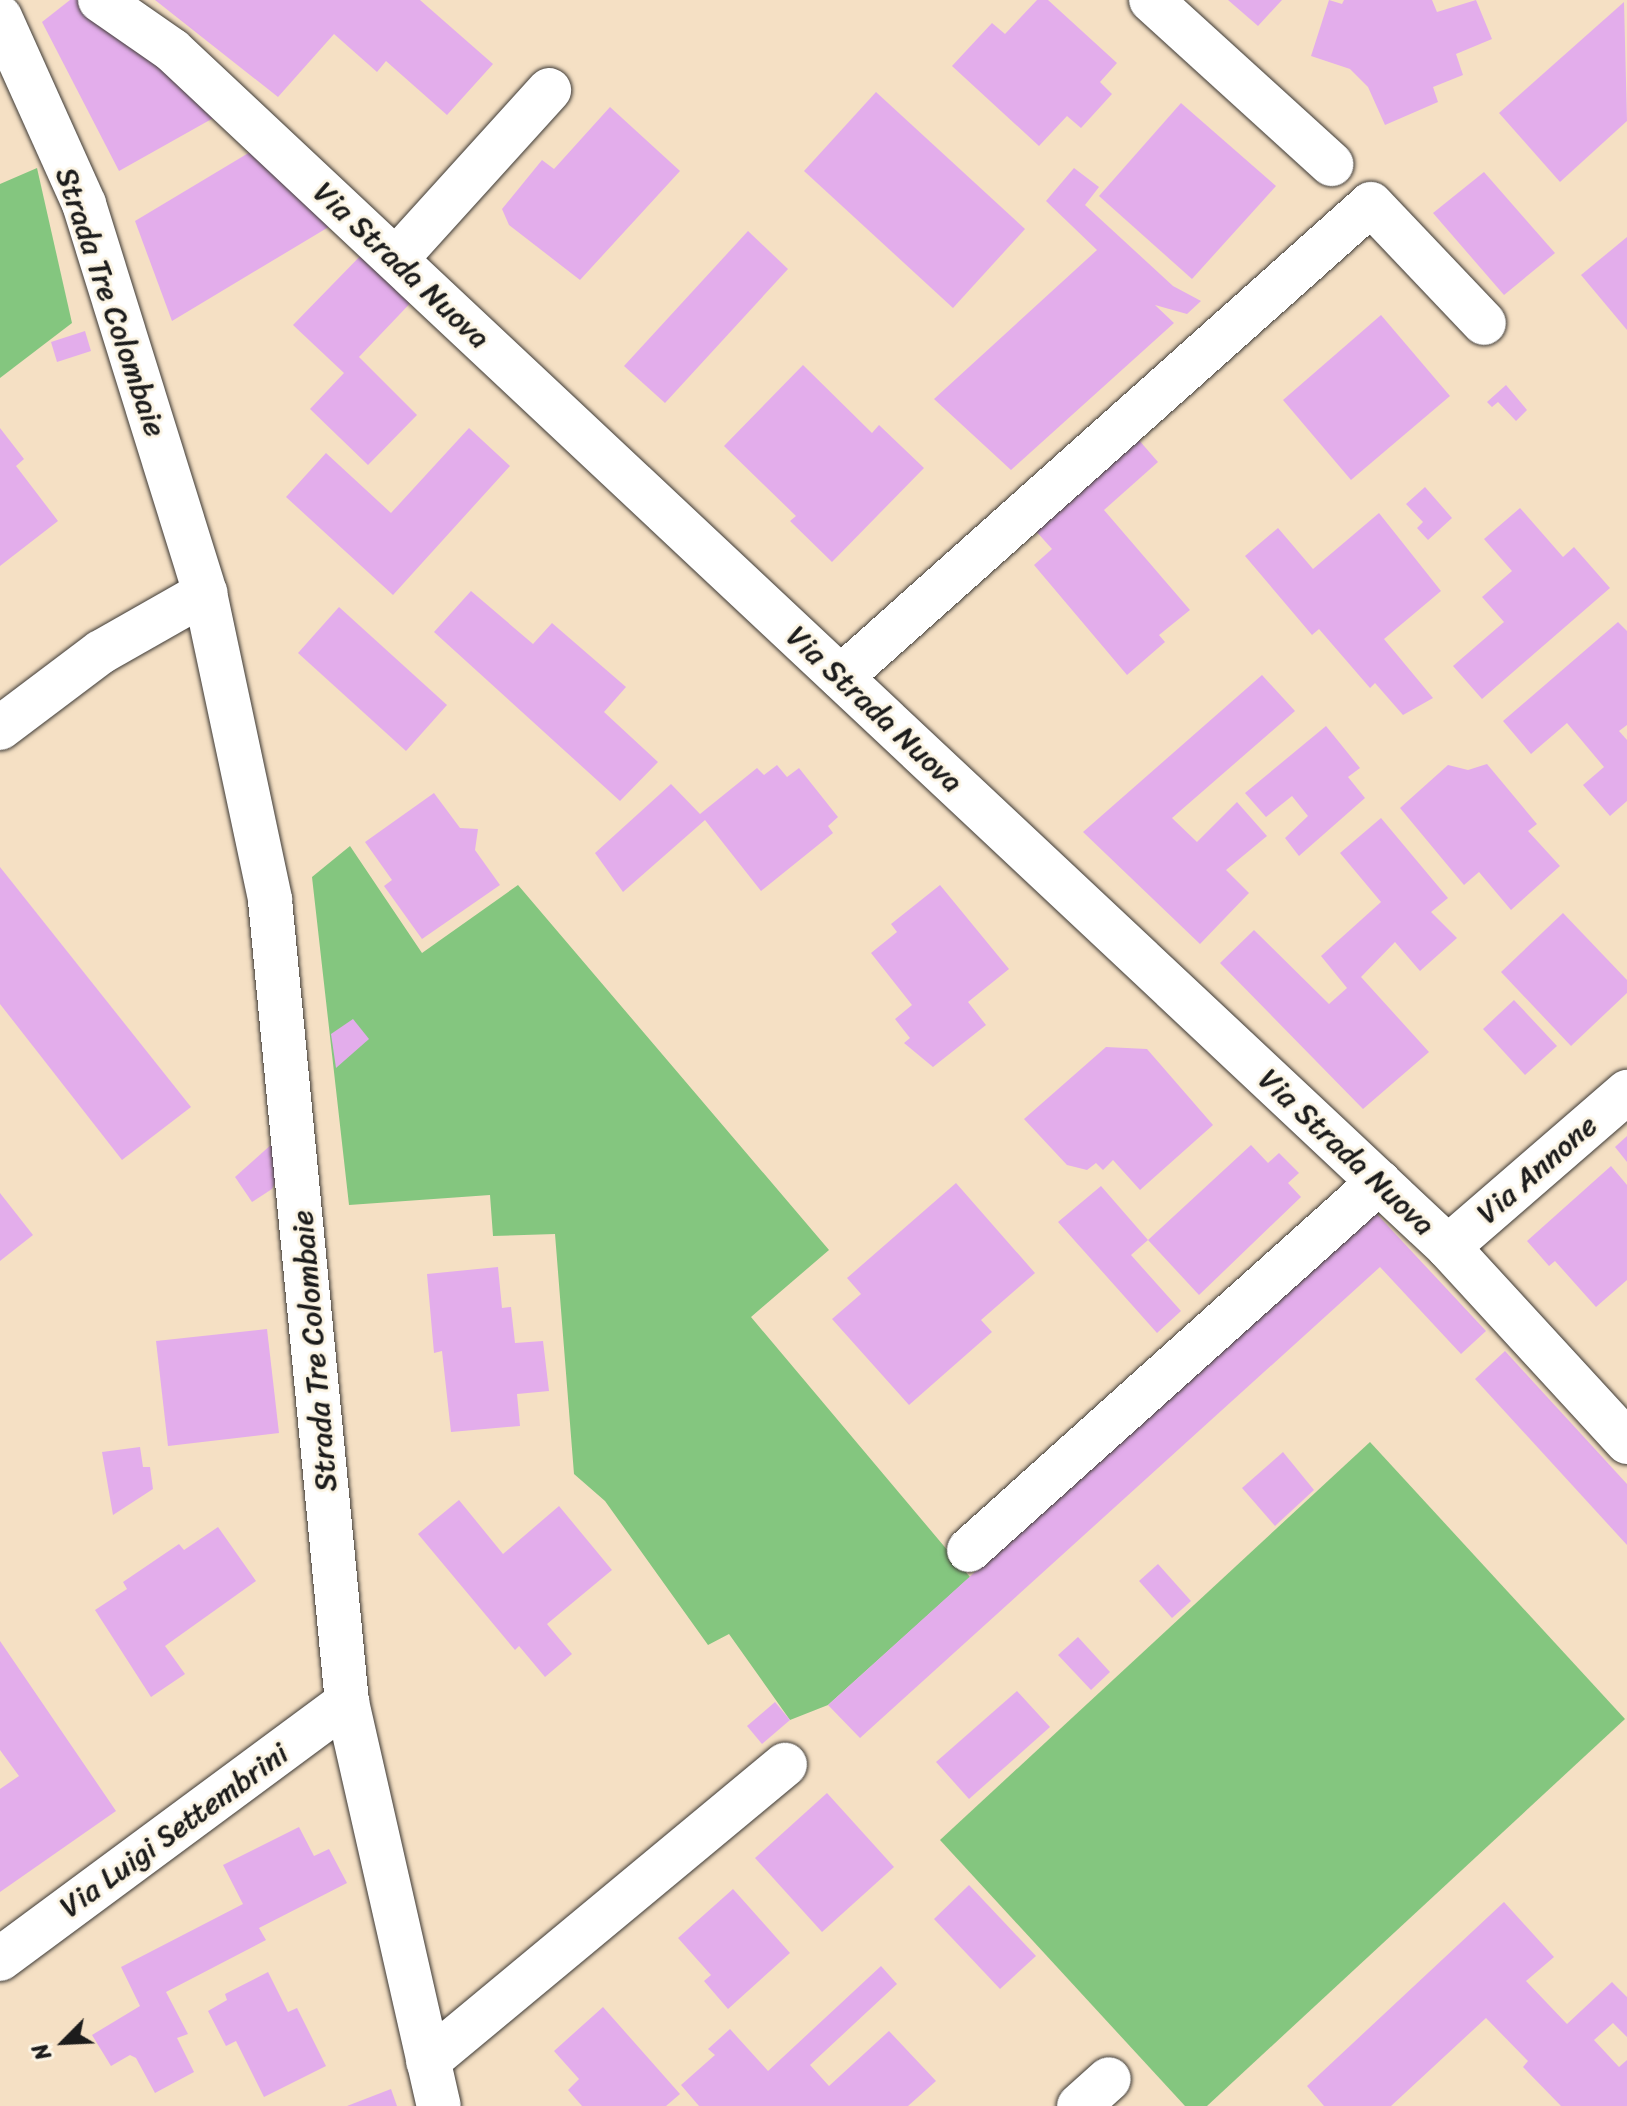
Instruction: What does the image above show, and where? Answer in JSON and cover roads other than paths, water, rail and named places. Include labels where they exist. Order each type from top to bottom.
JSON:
[{"type":"street","name":"Via Strada Nuova","points":[[100,0],[172,50],[1448,1247],[1627,1442]]},
{"type":"street","points":[[1151,0],[1331,164]]},
{"type":"street","name":"Strada Tre Colombaie","points":[[0,17],[84,204],[205,593],[270,900],[347,1702],[439,2106]]},
{"type":"street","points":[[396,259],[549,90]]},
{"type":"street","points":[[841,677],[1371,204],[1484,323]]},
{"type":"street","points":[[0,728],[101,652],[205,593]]},
{"type":"street","name":"Via Annone","points":[[1448,1247],[1627,1092]]},
{"type":"street","points":[[969,1550],[1379,1182]]},
{"type":"street","name":"Via Luigi Settembrini","points":[[0,1959],[347,1702]]},
{"type":"street","points":[[428,2061],[785,1765]]}]
